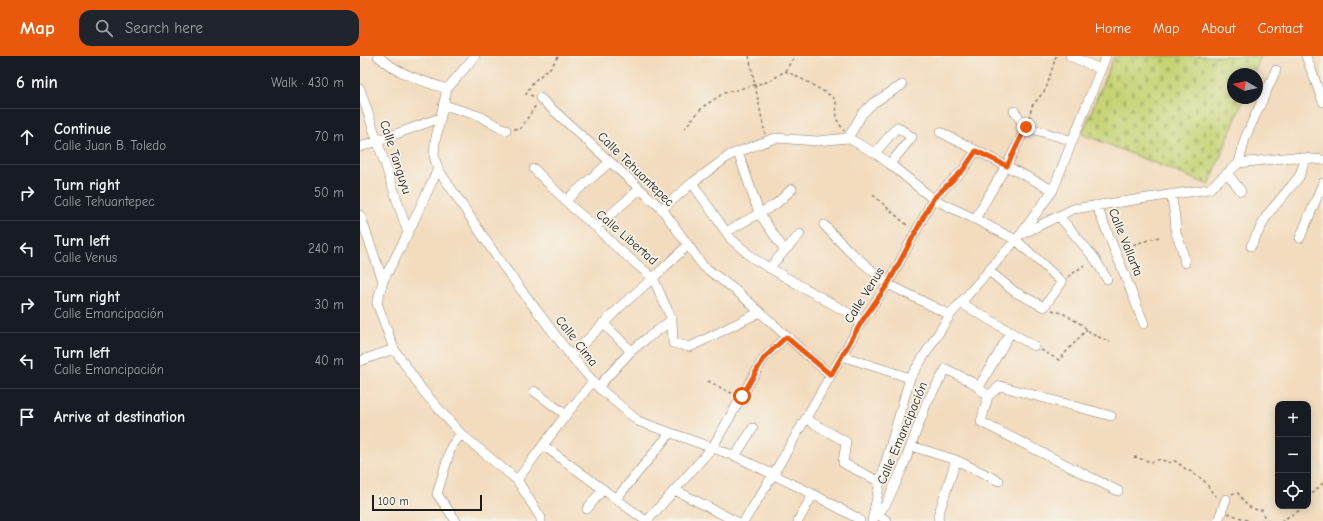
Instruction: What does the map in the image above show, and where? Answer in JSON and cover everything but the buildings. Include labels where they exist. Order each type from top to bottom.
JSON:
[{"type":"street","points":[[378,56],[385,62],[411,77],[447,89]]},
{"type":"street","name":"Calle Cima","points":[[475,56],[447,89],[434,142],[434,156],[438,169],[501,263],[571,356],[595,384],[638,421],[735,456],[813,494],[858,520]]},
{"type":"street","points":[[1070,56],[1100,69]]},
{"type":"street","points":[[887,521],[874,518],[880,482],[910,378],[950,315],[1018,238],[1053,190],[1106,56]]},
{"type":"street","points":[[1306,56],[1323,102]]},
{"type":"street","points":[[1239,163],[1245,138],[1276,70]]},
{"type":"street","points":[[848,138],[862,114],[873,103],[902,85]]},
{"type":"street","name":"Calle Tanguyu","points":[[360,89],[408,233]]},
{"type":"street","name":"Calle Tehuantepec","points":[[540,98],[662,209],[703,266],[739,293],[786,337],[831,375]]},
{"type":"street","points":[[444,105],[478,116],[506,130]]},
{"type":"street","points":[[1014,111],[1026,127],[1073,142]]},
{"type":"street","points":[[360,147],[440,118]]},
{"type":"street","points":[[875,153],[897,127],[912,137],[890,164]]},
{"type":"street","points":[[975,219],[1007,166],[1026,127]]},
{"type":"street","points":[[940,132],[1053,190]]},
{"type":"street","points":[[662,209],[692,183],[730,155],[775,138],[817,141],[848,138],[875,153],[933,199],[1018,238],[1062,282],[1044,307],[1015,292],[989,271]]},
{"type":"street","name":"Calle Venus","points":[[744,521],[773,475],[862,321],[888,284],[933,199],[963,170],[976,151]]},
{"type":"street","points":[[738,152],[759,214],[785,251]]},
{"type":"street","points":[[1018,238],[1073,209],[1208,189],[1239,163],[1293,157],[1323,160]]},
{"type":"street","points":[[1251,246],[1267,215],[1299,177],[1306,158]]},
{"type":"street","points":[[565,201],[610,162]]},
{"type":"street","points":[[438,169],[408,233],[382,281],[377,303],[394,349],[423,391],[460,434],[517,480],[543,520]]},
{"type":"street","name":"Calle Libertad","points":[[534,169],[565,201],[596,227],[615,246],[654,278],[672,320],[673,343],[690,347],[760,312]]},
{"type":"street","points":[[1227,173],[1244,192]]},
{"type":"street","points":[[692,183],[731,239],[754,259],[862,321]]},
{"type":"street","points":[[1300,238],[1323,183]]},
{"type":"street","points":[[596,227],[640,189]]},
{"type":"street","points":[[726,232],[776,204],[792,189]]},
{"type":"street","points":[[1170,194],[1175,217],[1176,233],[1182,248],[1184,263]]},
{"type":"street","name":"Calle Vallarta","points":[[1096,205],[1144,324]]},
{"type":"street","points":[[360,215],[382,281]]},
{"type":"street","points":[[1059,216],[1095,259],[1107,279]]},
{"type":"street","points":[[824,225],[848,250],[888,284],[950,315]]},
{"type":"street","points":[[768,268],[800,234]]},
{"type":"street","points":[[571,356],[603,323],[654,278],[688,245]]},
{"type":"street","points":[[961,303],[1034,346]]},
{"type":"street","points":[[517,480],[566,415],[595,384],[631,351],[672,320]]},
{"type":"street","points":[[603,323],[631,351]]},
{"type":"street","points":[[979,387],[1011,332]]},
{"type":"street","points":[[543,444],[646,521],[712,448],[764,358],[786,337]]},
{"type":"street","points":[[360,361],[394,349]]},
{"type":"street","points":[[842,356],[910,378]]},
{"type":"street","name":"Calle Emancipación","points":[[874,518],[886,504],[904,467],[927,402],[946,368],[972,382],[988,396]]},
{"type":"street","points":[[1111,416],[1000,386],[988,396],[981,422],[1118,491]]},
{"type":"street","points":[[534,391],[566,415]]},
{"type":"street","points":[[806,419],[846,442],[843,463],[880,482]]},
{"type":"street","points":[[735,456],[753,428]]},
{"type":"street","points":[[616,499],[670,432]]},
{"type":"street","points":[[456,521],[437,494],[452,447],[460,434]]},
{"type":"street","points":[[911,446],[956,460],[999,481]]},
{"type":"street","points":[[939,521],[938,516],[956,460]]},
{"type":"street","points":[[587,509],[602,489]]},
{"type":"street","points":[[675,490],[735,521]]},
{"type":"street","points":[[798,521],[813,494]]},
{"type":"street","points":[[1218,521],[1225,500]]},
{"type":"path","points":[[506,130],[521,128],[531,115],[540,98],[526,94],[533,82],[551,67],[558,56]]},
{"type":"path","points":[[749,56],[766,142]]},
{"type":"path","points":[[684,129],[704,106],[724,93],[770,82],[785,71],[795,56]]},
{"type":"path","points":[[1026,127],[1032,106],[1046,89],[1056,56]]},
{"type":"path","points":[[785,71],[806,81],[833,97],[836,102],[837,120],[848,138]]},
{"type":"path","points":[[873,195],[915,232]]},
{"type":"path","points":[[1044,307],[1064,314],[1082,324],[1092,334],[1110,342]]},
{"type":"path","points":[[1034,346],[1059,360],[1087,329]]},
{"type":"path","points":[[708,381],[726,391],[742,396]]},
{"type":"path","points":[[1134,457],[1152,462],[1161,460],[1171,463],[1175,461],[1181,467],[1204,480],[1211,493],[1220,499],[1225,500],[1237,492],[1244,503],[1254,510],[1262,510],[1266,520]]},
{"type":"path","points":[[1311,495],[1323,483]]},
{"type":"path","points":[[1281,521],[1300,509]]},
{"type":"path","points":[[1221,511],[1249,521]]},
{"type":"path","points":[[1260,521],[1271,521]]},
{"type":"green space","points":[[1114,56],[1261,56],[1256,68],[1227,68],[1227,104],[1242,104],[1209,185],[1082,134]]},
{"type":"route","points":[[742,396],[764,358],[786,337],[831,375],[862,321],[888,284],[933,199],[963,170],[976,151],[1007,166],[1026,127]]}]
